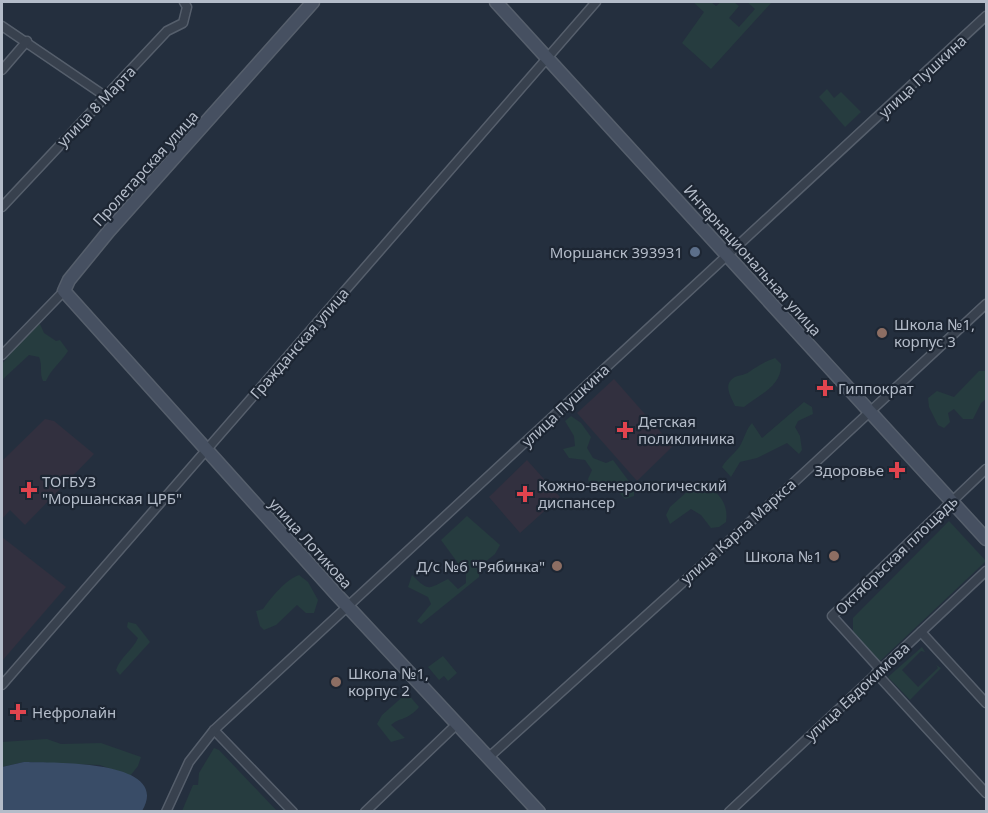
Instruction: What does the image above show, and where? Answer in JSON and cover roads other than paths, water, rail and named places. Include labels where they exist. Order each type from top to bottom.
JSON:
[{"type":"street","name":"Пролетарская улица","points":[[2,355],[64,291],[69,280],[109,231],[313,2]]},
{"type":"street","name":"Интернациональная улица","points":[[496,2],[987,539]]},
{"type":"street","name":"Гражданская улица","points":[[2,685],[596,2]]},
{"type":"street","name":"улица 8 Марта","points":[[2,207],[167,31],[183,23],[186,4]]},
{"type":"street","name":"улица Пушкина","points":[[166,812],[189,762],[214,730],[987,16]]},
{"type":"street","points":[[2,26],[105,96]]},
{"type":"street","points":[[2,70],[27,41]]},
{"type":"street","name":"улица Лотикова","points":[[64,291],[347,606],[538,812]]},
{"type":"street","name":"улица Карла Маркса","points":[[489,757],[987,304]]},
{"type":"street","name":"Октябрьская площадь","points":[[987,468],[832,616],[987,793]]},
{"type":"street","name":"улица Евдокимова","points":[[729,812],[987,571]]},
{"type":"street","points":[[921,632],[987,703]]},
{"type":"street","points":[[365,812],[457,724]]},
{"type":"street","points":[[214,730],[293,812]]},
{"type":"water","points":[[24,762],[82,764],[126,773],[141,782],[147,794],[142,811],[2,811],[2,767]]},
{"type":"place","name":"Моршанск 393931","points":[[695,252]]},
{"type":"place","name":"Школа №1, корпус 3","points":[[882,333]]},
{"type":"place","name":"Гиппократ","points":[[825,388]]},
{"type":"place","name":"Детская поликлиника","points":[[625,430]]},
{"type":"place","name":"Здоровье","points":[[897,470]]},
{"type":"place","name":"ТОГБУЗ \"Моршанская ЦРБ\"","points":[[29,490]]},
{"type":"place","name":"Кожно-венерологический диспансер","points":[[525,494]]},
{"type":"place","name":"Школа №1","points":[[834,556]]},
{"type":"place","name":"Д/с №6 \"Рябинка\"","points":[[557,566]]},
{"type":"place","name":"Школа №1, корпус 2","points":[[336,682]]},
{"type":"place","name":"Нефролайн","points":[[18,712]]}]
